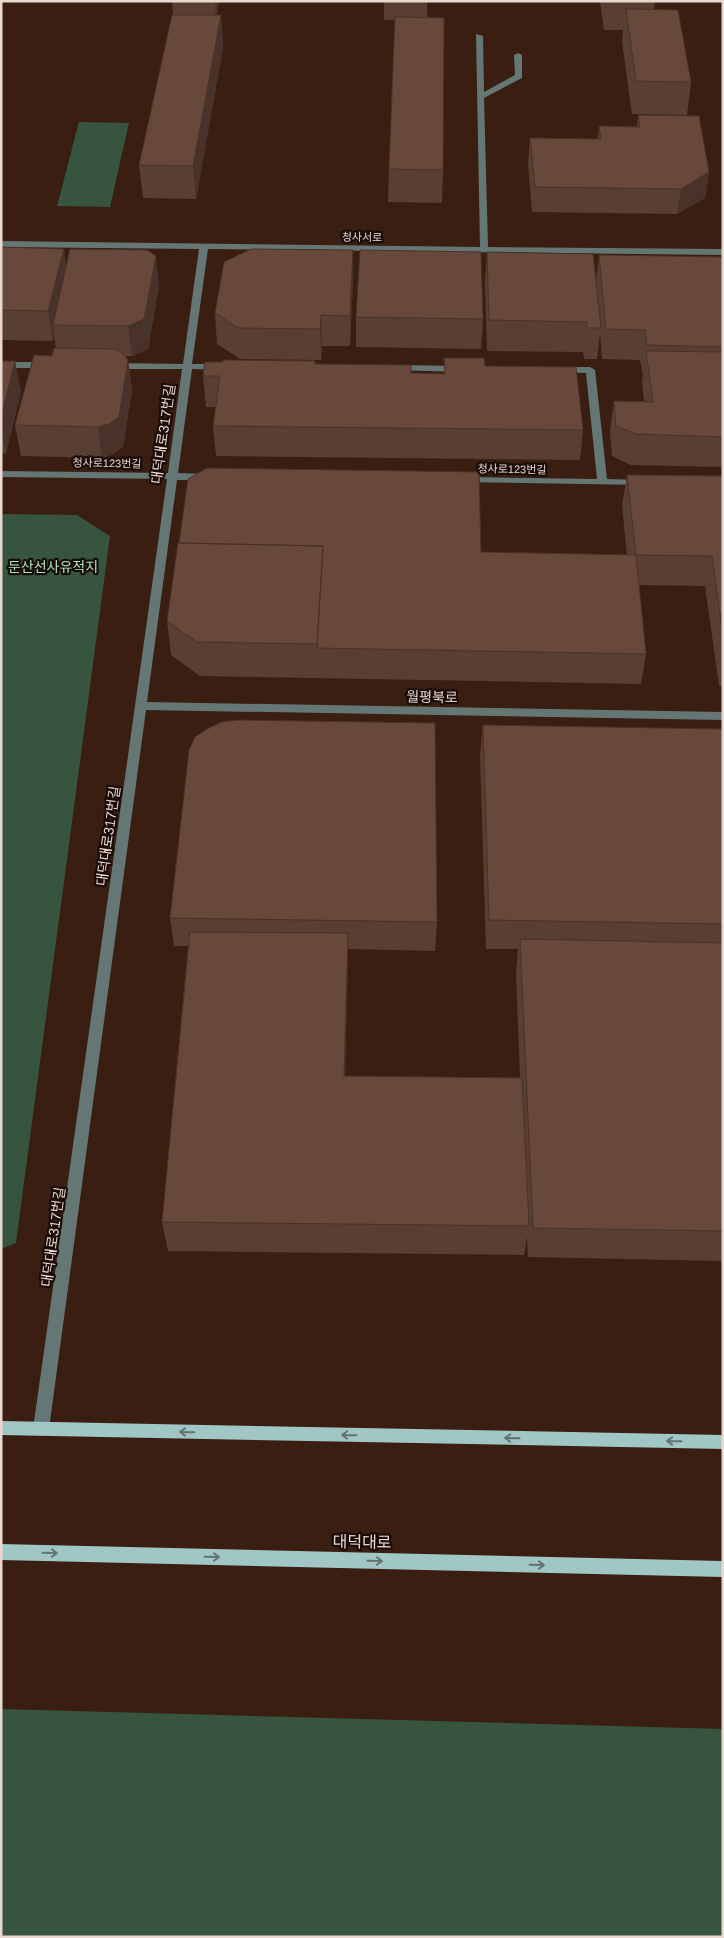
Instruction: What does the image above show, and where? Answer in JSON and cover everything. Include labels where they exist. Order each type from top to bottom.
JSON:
[{"type":"main road","points":[[1,1428],[723,1442]]},
{"type":"main road","name":"대덕대로","points":[[1,1552],[723,1569]]},
{"type":"street","points":[[479,36],[484,249]]},
{"type":"street","points":[[480,97],[520,76],[518,55]]},
{"type":"street","name":"청사서로","points":[[1,244],[723,252]]},
{"type":"street","name":"대덕대로317번길","points":[[41,1429],[204,246]]},
{"type":"street","points":[[1,365],[60,365]]},
{"type":"street","points":[[99,365],[226,367]]},
{"type":"street","points":[[384,368],[472,369]]},
{"type":"street","points":[[551,370],[590,370],[602,482]]},
{"type":"street","name":"청사로123번길","points":[[1,474],[222,477]]},
{"type":"street","name":"청사로123번길","points":[[449,480],[649,483]]},
{"type":"street","name":"월평북로","points":[[140,706],[723,716]]},
{"type":"green space","points":[[79,122],[129,123],[110,207],[57,206]]},
{"type":"green space","name":"둔산선사유적지","points":[[1,514],[77,515],[110,536],[16,1243],[1,1249]]},
{"type":"green space","points":[[1,1709],[723,1729],[723,1937],[1,1937]]},
{"type":"building","points":[[626,9],[678,10],[691,82],[636,81]]},
{"type":"building","points":[[172,15],[221,15],[193,166],[139,165]]},
{"type":"building","points":[[395,17],[444,18],[443,170],[389,169]]},
{"type":"building","points":[[638,115],[699,116],[709,172],[681,189],[535,187],[530,138],[601,139],[599,126],[640,127]]},
{"type":"building","points":[[1,247],[64,249],[48,311],[1,310]]},
{"type":"building","points":[[70,249],[147,250],[156,256],[144,319],[128,326],[53,325]]},
{"type":"building","points":[[251,249],[353,250],[350,316],[321,315],[320,329],[238,328],[215,313],[224,262]]},
{"type":"building","points":[[360,250],[481,252],[483,319],[356,317]]},
{"type":"building","points":[[487,252],[593,254],[601,328],[587,328],[587,322],[489,320]]},
{"type":"building","points":[[599,255],[723,257],[723,347],[647,345],[645,330],[606,329]]},
{"type":"building","points":[[54,348],[114,349],[123,353],[128,360],[119,417],[109,424],[98,427],[15,425],[34,355],[52,356]]},
{"type":"building","points":[[646,351],[723,352],[723,437],[636,434],[616,426],[614,401],[653,402]]},
{"type":"building","points":[[444,358],[484,358],[485,366],[576,367],[583,430],[213,426],[220,376],[203,376],[205,362],[223,362],[223,360],[315,361],[315,364],[411,365],[411,373],[445,374]]},
{"type":"building","points":[[1,361],[15,361],[1,418]]},
{"type":"building","points":[[207,468],[479,472],[481,552],[636,555],[646,654],[317,648],[323,546],[179,543],[188,479]]},
{"type":"building","points":[[627,475],[723,476],[723,635],[712,556],[636,555]]},
{"type":"building","points":[[178,543],[323,546],[317,644],[197,642],[167,621]]},
{"type":"building","points":[[238,720],[435,723],[437,922],[170,918],[189,750],[195,737],[207,729],[222,722]]},
{"type":"building","points":[[483,725],[723,729],[723,924],[489,920]]},
{"type":"building","points":[[190,932],[348,933],[344,1076],[522,1078],[529,1226],[162,1222]]},
{"type":"building","points":[[520,939],[723,943],[723,1231],[533,1228]]}]
